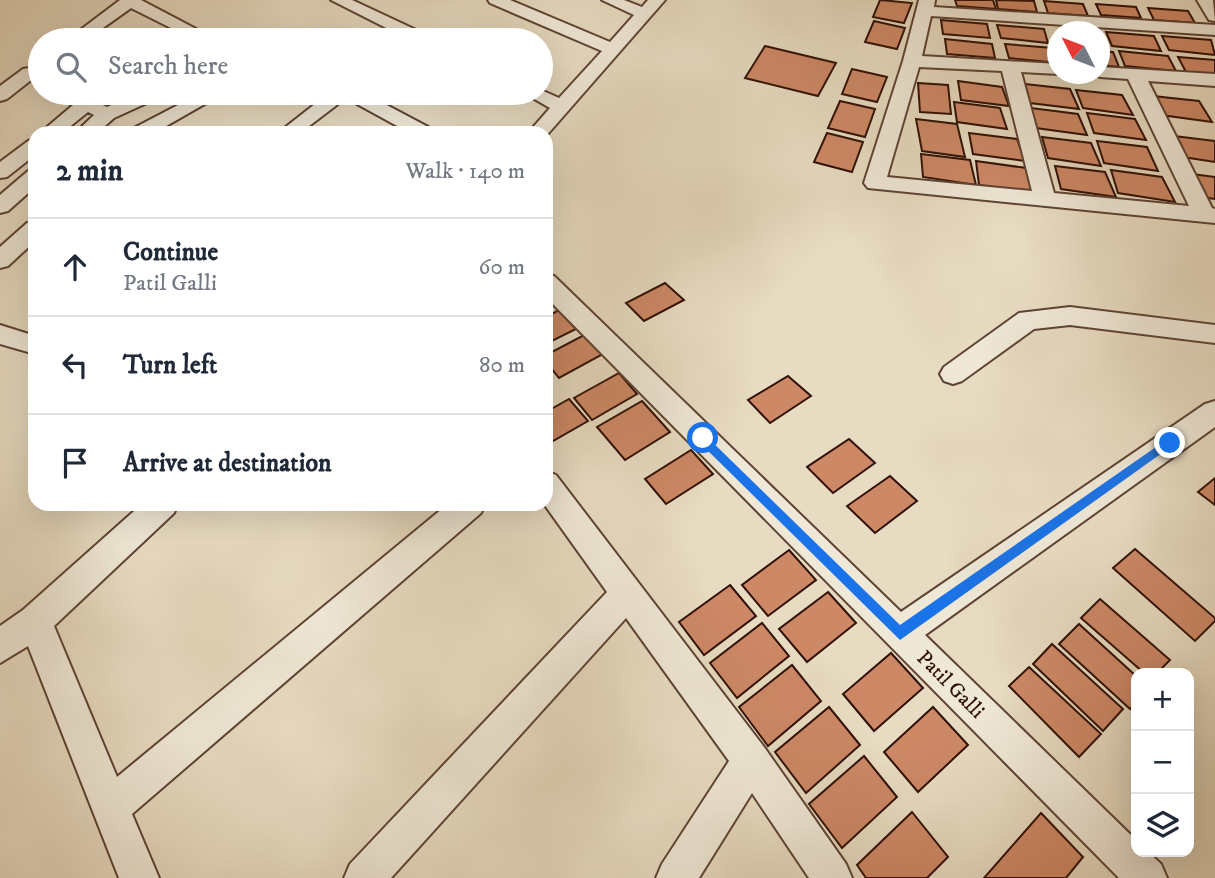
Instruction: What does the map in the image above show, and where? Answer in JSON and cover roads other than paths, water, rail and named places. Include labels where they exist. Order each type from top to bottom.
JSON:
[{"type":"street","points":[[91,28],[129,0],[184,28]]},
{"type":"street","points":[[339,0],[398,28]]},
{"type":"street","points":[[496,0],[613,49]]},
{"type":"street","points":[[610,0],[645,14]]},
{"type":"street","points":[[544,126],[657,0]]},
{"type":"street","points":[[1205,0],[1215,16]]},
{"type":"street","points":[[1210,215],[875,183],[926,6],[1215,30]]},
{"type":"street","points":[[912,61],[1047,68]]},
{"type":"street","points":[[1010,66],[1045,200]]},
{"type":"street","points":[[1110,73],[1215,80]]},
{"type":"street","points":[[1135,74],[1210,215]]},
{"type":"street","points":[[0,95],[28,78]]},
{"type":"street","points":[[553,103],[562,107]]},
{"type":"street","points":[[59,126],[86,105]]},
{"type":"street","points":[[89,105],[107,114]]},
{"type":"street","points":[[93,126],[107,114],[127,105]]},
{"type":"street","points":[[152,126],[192,105]]},
{"type":"street","points":[[297,126],[325,105]]},
{"type":"street","points":[[372,105],[412,126]]},
{"type":"street","points":[[0,172],[28,150]]},
{"type":"street","points":[[0,206],[28,182]]},
{"type":"street","points":[[0,260],[28,234]]},
{"type":"street","name":"Patil Galli","points":[[553,289],[1147,878]]},
{"type":"street","points":[[953,374],[1028,320],[1070,316],[1215,334]]},
{"type":"street","points":[[0,334],[28,343]]},
{"type":"street","points":[[900,633],[1215,412]]},
{"type":"street","points":[[553,493],[751,760],[832,878]]},
{"type":"street","points":[[0,646],[34,621],[155,511]]},
{"type":"street","points":[[111,807],[462,511]]},
{"type":"street","points":[[364,878],[628,593]]},
{"type":"street","points":[[34,621],[139,878]]},
{"type":"street","points":[[676,878],[751,760]]}]
